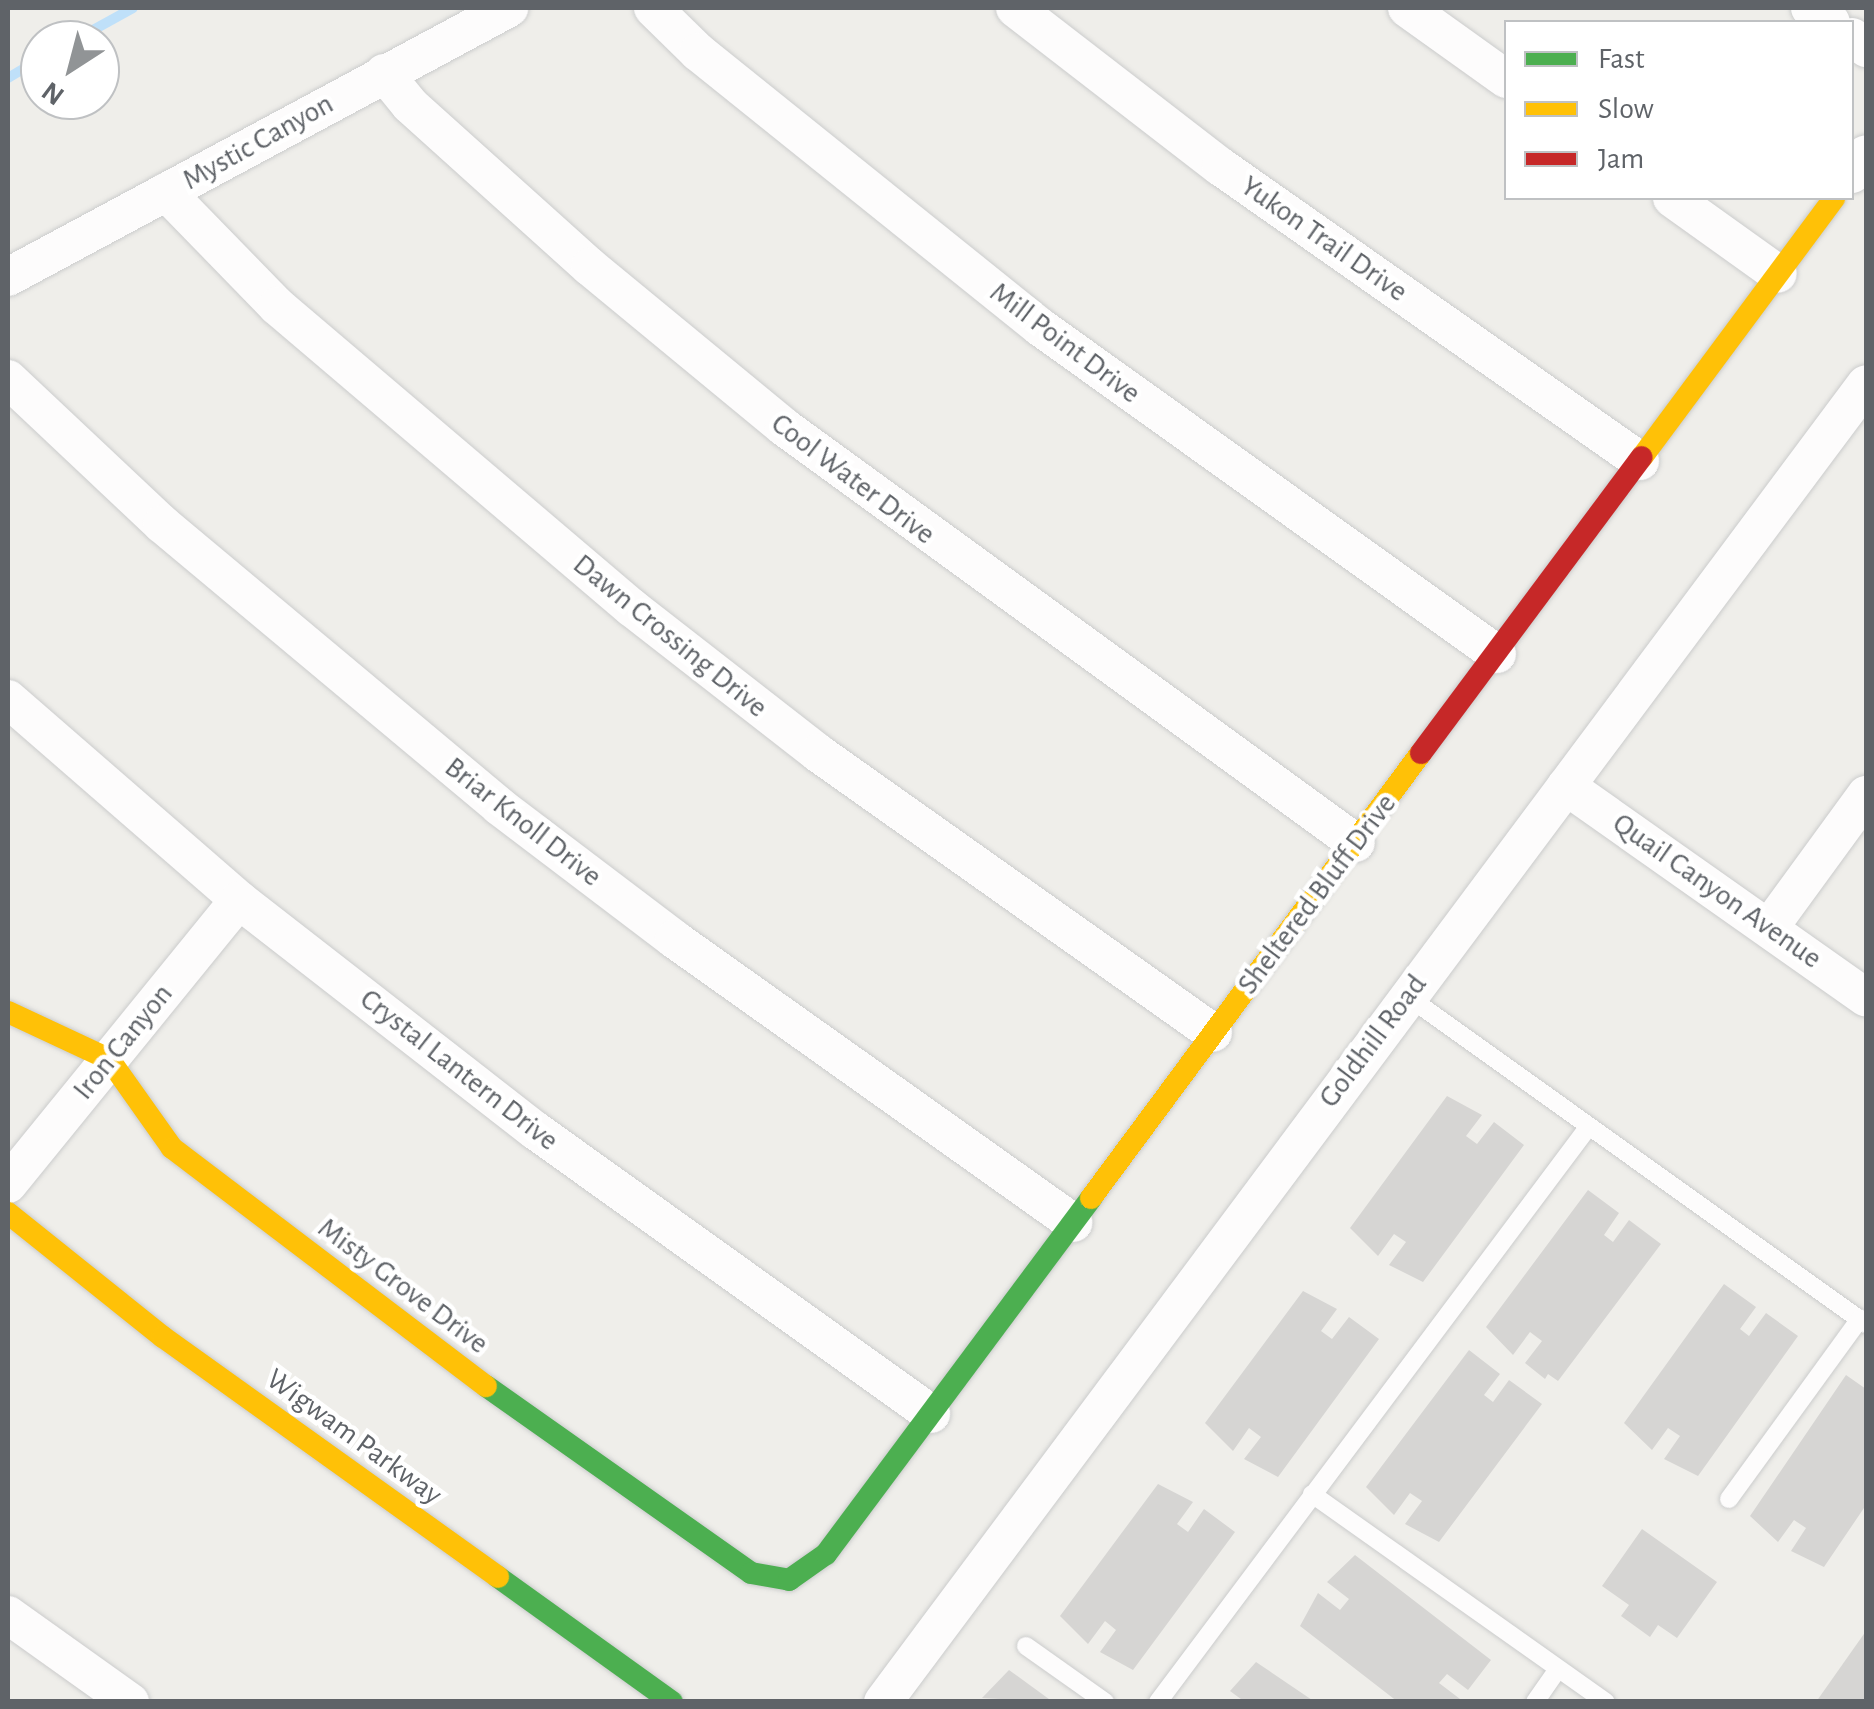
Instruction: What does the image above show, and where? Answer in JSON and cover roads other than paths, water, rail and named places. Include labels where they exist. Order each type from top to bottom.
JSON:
[{"type":"street","name":"Mystic Canyon","points":[[8,278],[509,8]]},
{"type":"street","name":"Mill Point Drive","points":[[653,8],[713,64],[1040,327],[1497,654]]},
{"type":"street","name":"Yukon Trail Drive","points":[[1015,8],[1222,168],[1640,462]]},
{"type":"street","points":[[1408,8],[1504,77]]},
{"type":"street","name":"Cool Water Drive","points":[[384,73],[410,105],[590,267],[784,427],[1356,844]]},
{"type":"street","name":"Dawn Crossing Drive","points":[[166,192],[277,306],[632,608],[818,753],[1213,1033]]},
{"type":"street","points":[[1675,200],[1778,274]]},
{"type":"street","name":"Sheltered Bluff Drive","points":[[789,1580],[826,1554],[1833,200]]},
{"type":"street","name":"Briar Knoll Drive","points":[[8,379],[162,524],[499,806],[674,939],[1073,1222]]},
{"type":"street","name":"Goldhill Road","points":[[883,1702],[1866,384]]},
{"type":"street","name":"Crystal Lantern Drive","points":[[8,700],[239,900],[536,1131],[931,1414]]},
{"type":"street","name":"Quail Canyon Avenue","points":[[1566,786],[1866,998]]},
{"type":"street","points":[[1769,928],[1866,795]]},
{"type":"street","name":"Iron Canyon","points":[[8,1184],[239,900]]},
{"type":"street","name":"Misty Grove Drive","points":[[8,1012],[108,1059],[172,1148],[405,1329],[751,1572],[789,1580]]},
{"type":"street","name":"Wigwam Parkway","points":[[8,1213],[163,1337],[672,1702]]},
{"type":"street","points":[[8,1614],[130,1702]]},
{"type":"lane","points":[[1406,996],[1863,1322],[1729,1499]]},
{"type":"lane","points":[[1158,1702],[1589,1126]]},
{"type":"lane","points":[[1312,1494],[1600,1700]]},
{"type":"lane","points":[[1026,1646],[1105,1702]]},
{"type":"lane","points":[[1534,1702],[1558,1668]]},
{"type":"waterway","points":[[111,20],[133,8]]},
{"type":"waterway","points":[[8,78],[20,71]]}]
